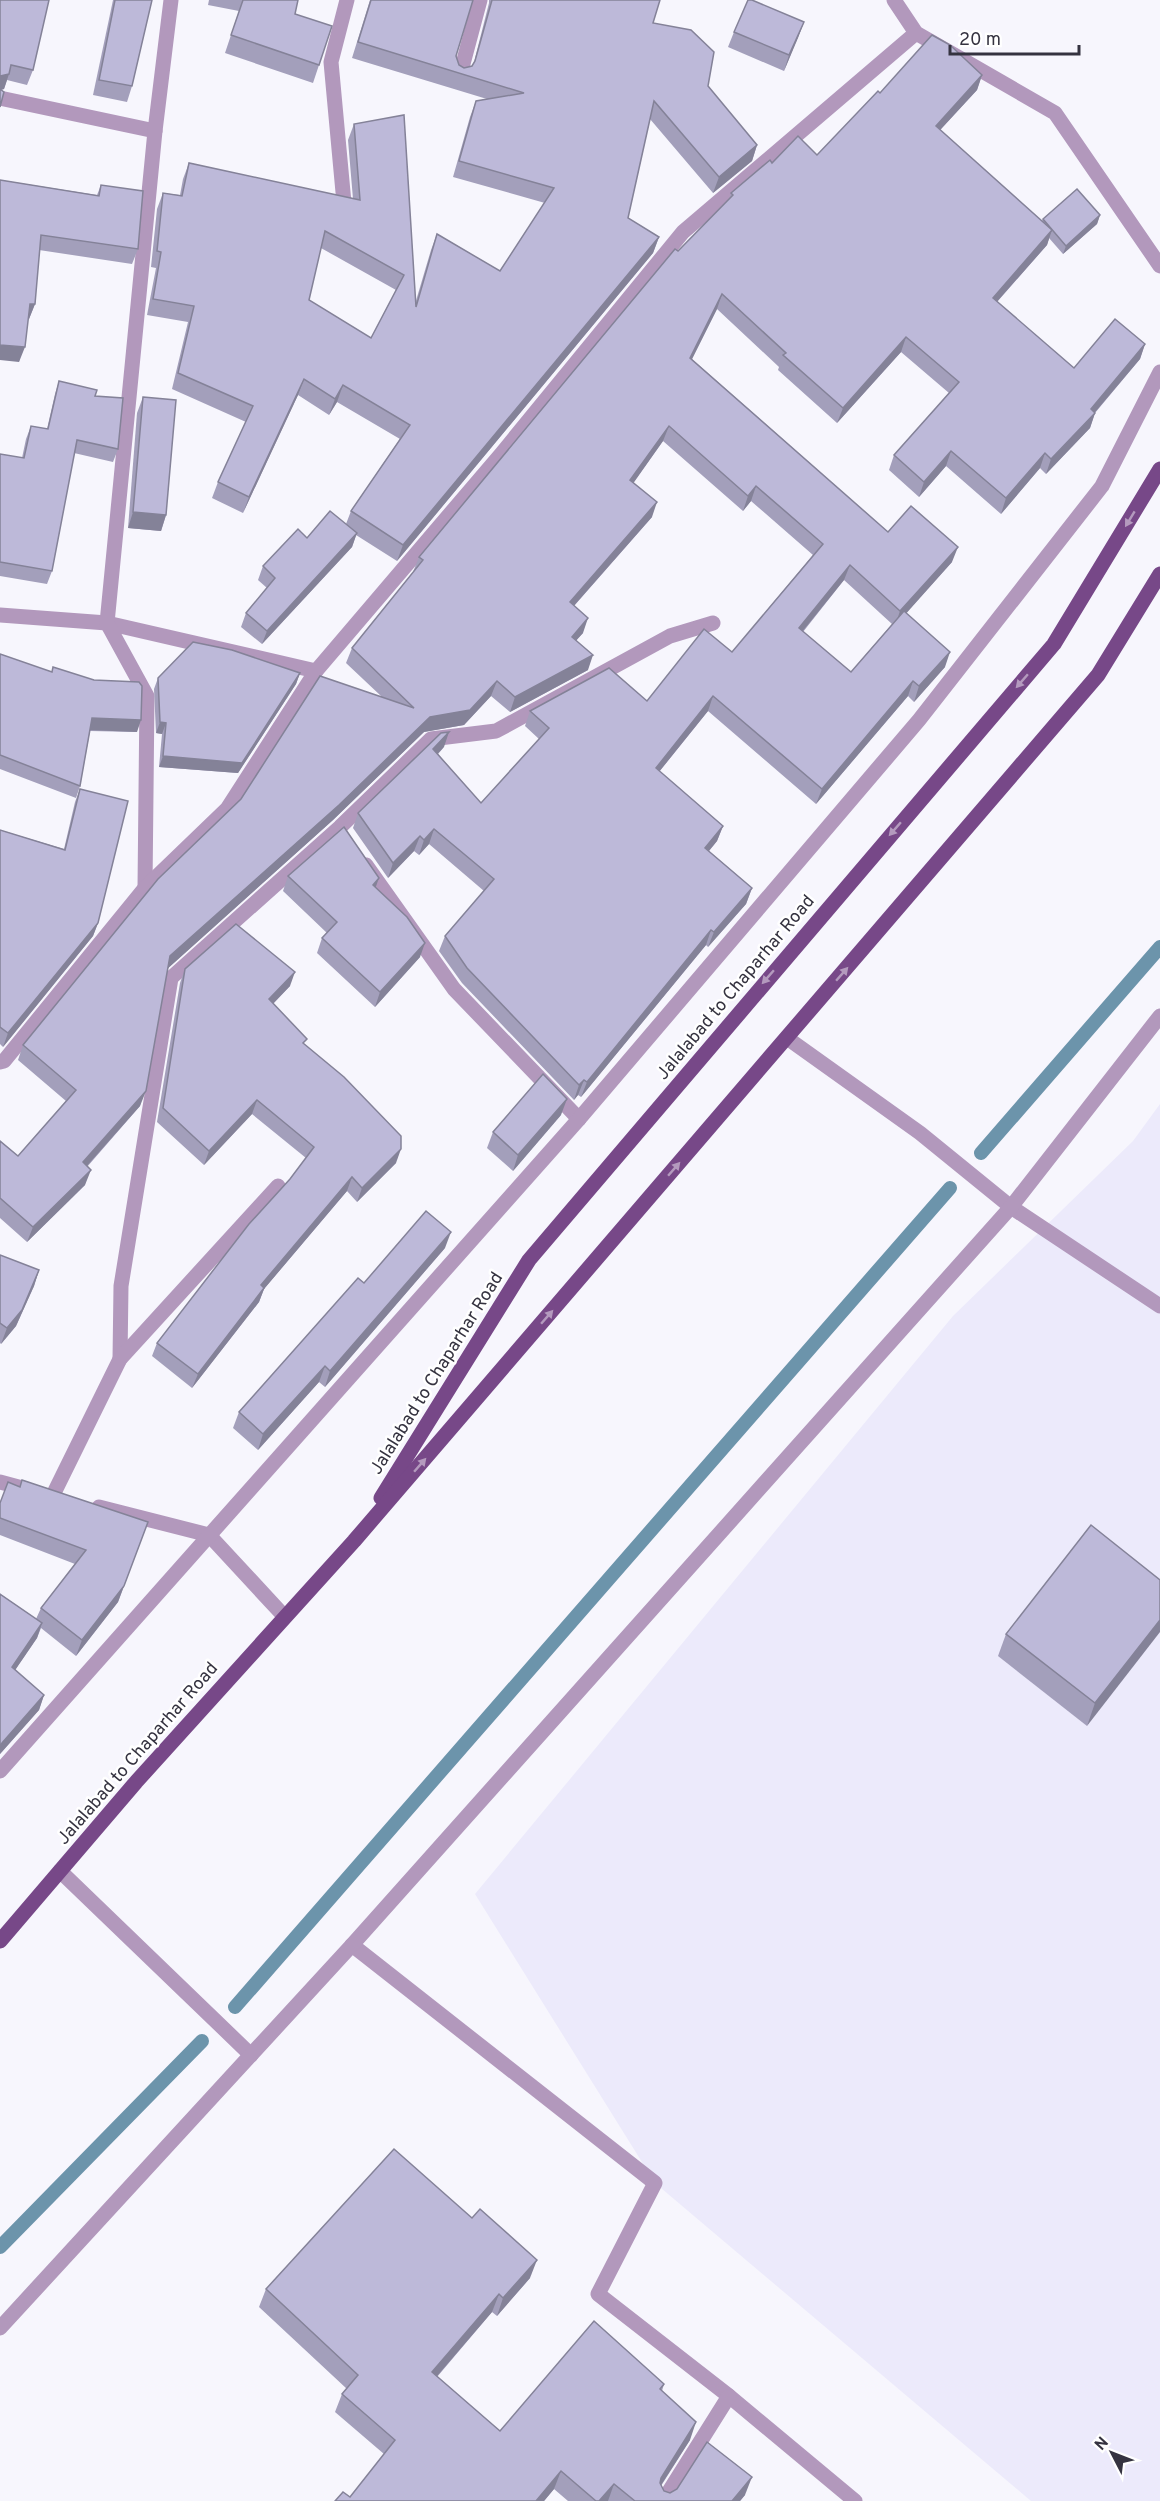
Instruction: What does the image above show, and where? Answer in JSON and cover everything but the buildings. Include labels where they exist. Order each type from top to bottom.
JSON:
[{"type":"main road","name":"Jalalabad to Chaparhar Road","points":[[354,1541],[530,1260],[1054,644],[1160,469]]},
{"type":"main road","name":"Jalalabad to Chaparhar Road","points":[[0,1941],[284,1616],[354,1541],[1098,675],[1160,574]]},
{"type":"street","points":[[146,888],[147,696],[107,623],[155,131],[171,0]]},
{"type":"street","points":[[344,203],[331,62],[347,0]]},
{"type":"street","points":[[460,75],[480,0]]},
{"type":"street","points":[[894,0],[916,33],[1055,114],[1160,266]]},
{"type":"street","points":[[0,1062],[4,1061],[146,888],[227,808],[316,671],[502,453],[683,232],[916,33]]},
{"type":"street","points":[[0,98],[155,131]]},
{"type":"street","points":[[0,1772],[579,1119],[919,720],[1095,496],[1160,372]]},
{"type":"street","points":[[0,615],[107,623],[316,671]]},
{"type":"street","points":[[120,1359],[121,1286],[171,978],[343,832],[431,739],[496,731],[670,636],[713,623]]},
{"type":"street","points":[[360,856],[454,989],[579,1119]]},
{"type":"street","points":[[0,2328],[352,1945],[1011,1207],[1160,1016]]},
{"type":"street","points":[[787,1038],[920,1133],[1011,1207],[1160,1306]]},
{"type":"street","points":[[0,1482],[59,1497],[120,1359],[278,1186]]},
{"type":"street","points":[[87,1504],[209,1535],[284,1616]]},
{"type":"street","points":[[60,1870],[251,2055]]},
{"type":"street","points":[[352,1945],[655,2183],[598,2294],[729,2396],[855,2501]]},
{"type":"street","points":[[663,2501],[729,2396]]},
{"type":"shaded area","points":[[1160,1104],[1160,2501],[1031,2501],[655,2183],[475,1894],[953,1316],[1133,1141]]},
{"type":"waterway","points":[[981,1153],[1160,947]]},
{"type":"waterway","points":[[235,2007],[950,1188]]},
{"type":"waterway","points":[[0,2247],[202,2041]]}]
